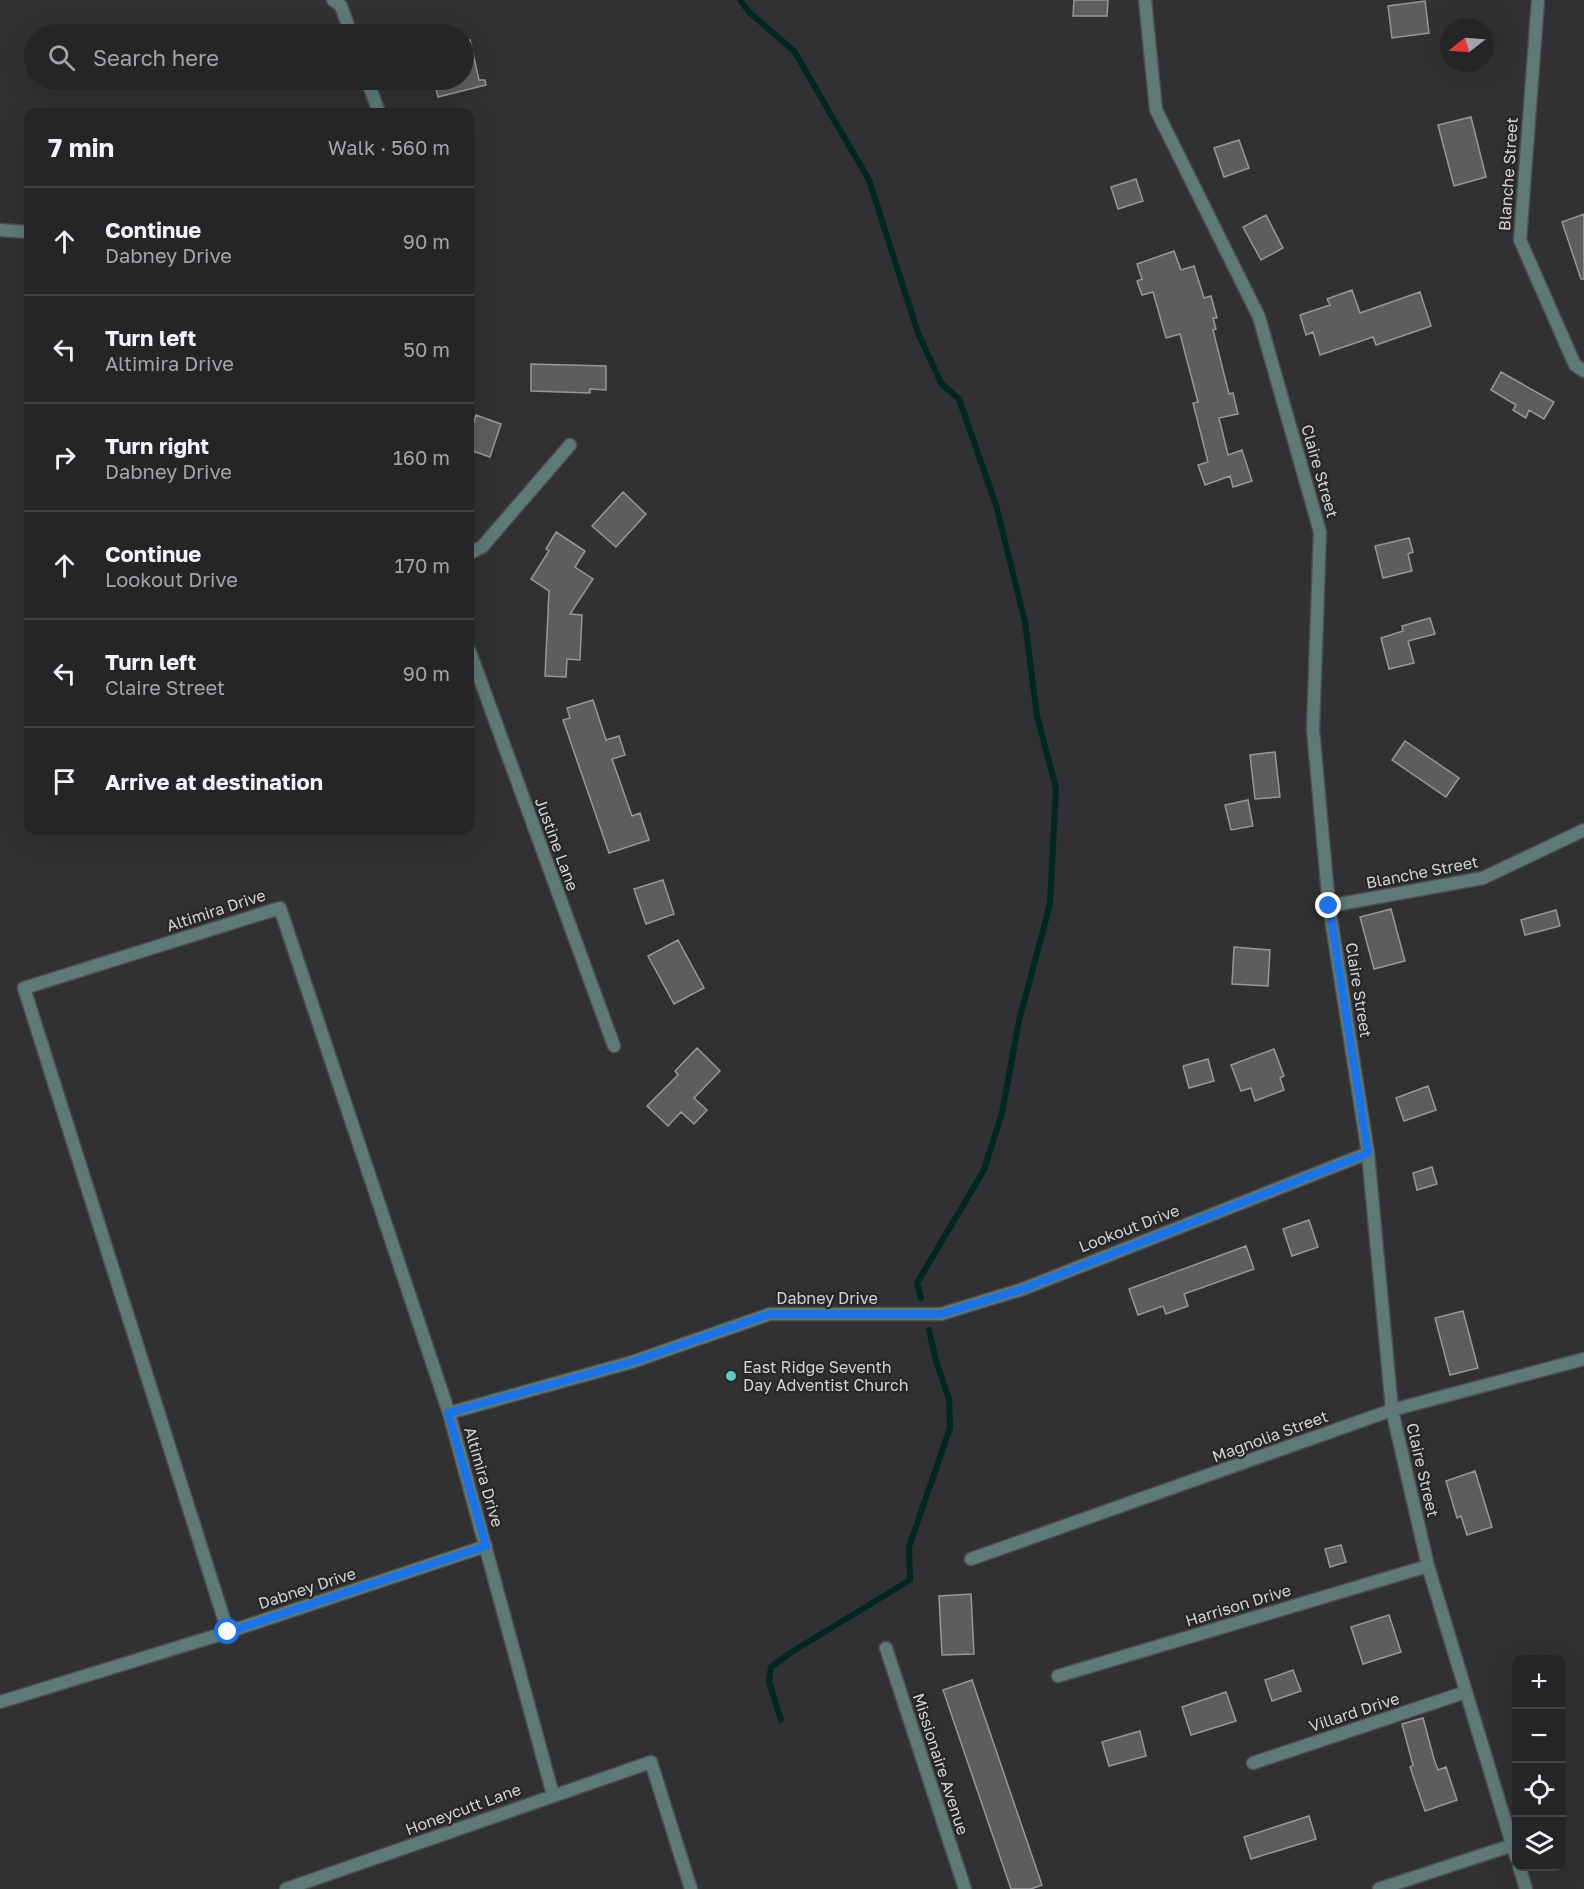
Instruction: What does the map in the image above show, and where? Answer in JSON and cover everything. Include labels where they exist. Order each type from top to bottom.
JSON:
[{"type":"street","points":[[333,0],[341,6],[347,24]]},
{"type":"street","name":"Claire Street","points":[[1145,0],[1156,110],[1260,317],[1320,532],[1313,729],[1329,906],[1368,1153],[1392,1410],[1428,1566],[1512,1841]]},
{"type":"street","name":"Blanche Street","points":[[1538,0],[1520,240],[1575,365],[1584,371]]},
{"type":"street","points":[[371,90],[378,108]]},
{"type":"street","points":[[0,230],[24,232]]},
{"type":"street","points":[[474,551],[482,547],[570,446]]},
{"type":"street","name":"Justine Lane","points":[[474,663],[614,1046]]},
{"type":"street","name":"Blanche Street","points":[[1329,906],[1483,878],[1584,830]]},
{"type":"street","name":"Altimira Drive","points":[[228,1632],[24,988],[280,908],[448,1413],[553,1795]]},
{"type":"street","name":"Lookout Drive","points":[[897,1315],[941,1314],[1023,1289],[1368,1153]]},
{"type":"street","name":"Dabney Drive","points":[[448,1413],[632,1362],[770,1314],[897,1315]]},
{"type":"street","name":"Magnolia Street","points":[[971,1559],[1392,1410],[1584,1359]]},
{"type":"street","name":"Dabney Drive","points":[[0,1702],[228,1632],[486,1546]]},
{"type":"street","name":"Harrison Drive","points":[[1058,1676],[1428,1566]]},
{"type":"street","name":"Missionaire Avenue","points":[[886,1648],[965,1889]]},
{"type":"street","name":"Villard Drive","points":[[1253,1763],[1466,1692]]},
{"type":"street","name":"Honeycutt Lane","points":[[286,1889],[314,1885],[553,1795],[651,1762],[692,1889]]},
{"type":"street","points":[[1379,1889],[1512,1852]]},
{"type":"street","points":[[1521,1871],[1526,1889]]},
{"type":"building","points":[[1074,0],[1108,0],[1107,16],[1073,16]]},
{"type":"building","points":[[1425,1],[1429,33],[1392,38],[1388,6]]},
{"type":"building","points":[[474,58],[479,80],[485,80],[486,85],[474,88]]},
{"type":"building","points":[[436,90],[466,90],[438,97]]},
{"type":"building","points":[[1471,117],[1486,177],[1454,186],[1438,125]]},
{"type":"building","points":[[1239,140],[1249,168],[1224,177],[1214,148]]},
{"type":"building","points":[[1136,179],[1143,201],[1118,209],[1111,187]]},
{"type":"building","points":[[1584,214],[1584,279],[1581,279],[1562,222]]},
{"type":"building","points":[[1266,215],[1283,248],[1261,260],[1243,227]]},
{"type":"building","points":[[1174,251],[1181,270],[1194,266],[1204,298],[1211,296],[1217,318],[1213,318],[1216,329],[1213,330],[1229,394],[1233,393],[1238,414],[1219,418],[1228,455],[1242,450],[1252,481],[1233,487],[1230,476],[1205,485],[1198,465],[1208,462],[1193,403],[1198,402],[1180,334],[1166,338],[1153,292],[1142,295],[1137,281],[1142,279],[1137,264]]},
{"type":"building","points":[[1352,290],[1360,313],[1420,292],[1431,326],[1376,345],[1373,337],[1320,355],[1313,332],[1306,335],[1300,315],[1330,305],[1327,299]]},
{"type":"building","points":[[531,364],[606,366],[606,390],[590,389],[590,393],[531,391]]},
{"type":"building","points":[[1501,372],[1554,402],[1544,419],[1529,410],[1526,418],[1513,410],[1516,405],[1491,390]]},
{"type":"building","points":[[476,415],[501,424],[490,457],[474,451]]},
{"type":"building","points":[[623,492],[646,514],[616,547],[592,526]]},
{"type":"building","points":[[556,532],[585,551],[575,567],[593,579],[570,614],[582,615],[580,660],[567,659],[566,677],[545,676],[549,591],[531,579],[549,551],[546,549]]},
{"type":"building","points":[[1409,538],[1413,552],[1408,554],[1412,571],[1383,578],[1375,546]]},
{"type":"building","points":[[1430,618],[1435,634],[1408,641],[1414,663],[1389,669],[1381,638],[1403,631],[1402,626]]},
{"type":"building","points":[[593,700],[606,740],[619,736],[625,755],[612,759],[632,816],[640,813],[649,840],[609,853],[563,720],[570,718],[567,708]]},
{"type":"building","points":[[1405,741],[1459,778],[1446,797],[1392,760]]},
{"type":"building","points":[[1275,752],[1280,797],[1255,799],[1250,755]]},
{"type":"building","points":[[1248,800],[1253,826],[1231,830],[1225,805]]},
{"type":"building","points":[[663,880],[674,914],[646,924],[634,889]]},
{"type":"building","points":[[1391,909],[1405,961],[1374,969],[1360,917]]},
{"type":"building","points":[[1556,910],[1560,926],[1525,935],[1521,920]]},
{"type":"building","points":[[678,940],[704,988],[674,1004],[648,956]]},
{"type":"building","points":[[1234,947],[1270,950],[1268,986],[1232,984]]},
{"type":"building","points":[[697,1048],[720,1071],[694,1098],[707,1110],[694,1124],[681,1112],[668,1126],[647,1106],[678,1075],[675,1071]]},
{"type":"building","points":[[1274,1049],[1284,1076],[1280,1078],[1284,1090],[1255,1101],[1251,1088],[1241,1091],[1231,1065]]},
{"type":"building","points":[[1208,1059],[1214,1081],[1189,1088],[1183,1066]]},
{"type":"building","points":[[1428,1086],[1436,1110],[1404,1121],[1396,1098]]},
{"type":"building","points":[[1432,1167],[1437,1184],[1417,1190],[1413,1173]]},
{"type":"building","points":[[1309,1220],[1318,1247],[1292,1256],[1283,1229]]},
{"type":"building","points":[[1246,1246],[1254,1269],[1184,1294],[1188,1306],[1166,1314],[1163,1306],[1138,1315],[1129,1289]]},
{"type":"building","points":[[1463,1311],[1478,1368],[1450,1375],[1435,1318]]},
{"type":"building","points":[[1475,1471],[1492,1527],[1467,1535],[1461,1516],[1457,1518],[1446,1481]]},
{"type":"building","points":[[1341,1545],[1346,1562],[1330,1567],[1325,1549]]},
{"type":"building","points":[[971,1594],[974,1654],[942,1655],[939,1596]]},
{"type":"building","points":[[1389,1615],[1401,1652],[1363,1664],[1351,1627]]},
{"type":"building","points":[[1293,1670],[1301,1691],[1272,1701],[1265,1680]]},
{"type":"building","points":[[972,1680],[1042,1885],[1031,1889],[1011,1889],[943,1690]]},
{"type":"building","points":[[1226,1692],[1236,1721],[1191,1735],[1182,1707]]},
{"type":"building","points":[[1423,1718],[1438,1770],[1446,1767],[1457,1800],[1425,1811],[1410,1767],[1413,1765],[1402,1724]]},
{"type":"building","points":[[1140,1731],[1146,1756],[1109,1766],[1102,1742]]},
{"type":"building","points":[[1309,1816],[1316,1839],[1251,1859],[1244,1837]]},
{"type":"waterway","points":[[740,0],[749,12],[794,51],[869,180],[918,333],[941,383],[959,399],[996,505],[1025,622],[1037,716],[1056,788],[1050,904],[1019,1021],[1002,1113],[984,1170],[917,1283],[921,1298]]},
{"type":"waterway","points":[[781,1720],[769,1682],[771,1667],[910,1580],[909,1547],[950,1428],[949,1399],[936,1361],[929,1330]]},
{"type":"place","name":"East Ridge Seventh Day Adventist Church","points":[[731,1376]]},
{"type":"route","points":[[228,1632],[486,1546],[448,1413],[632,1362],[770,1314],[941,1314],[1023,1289],[1094,1259],[1368,1153],[1329,906]]}]
